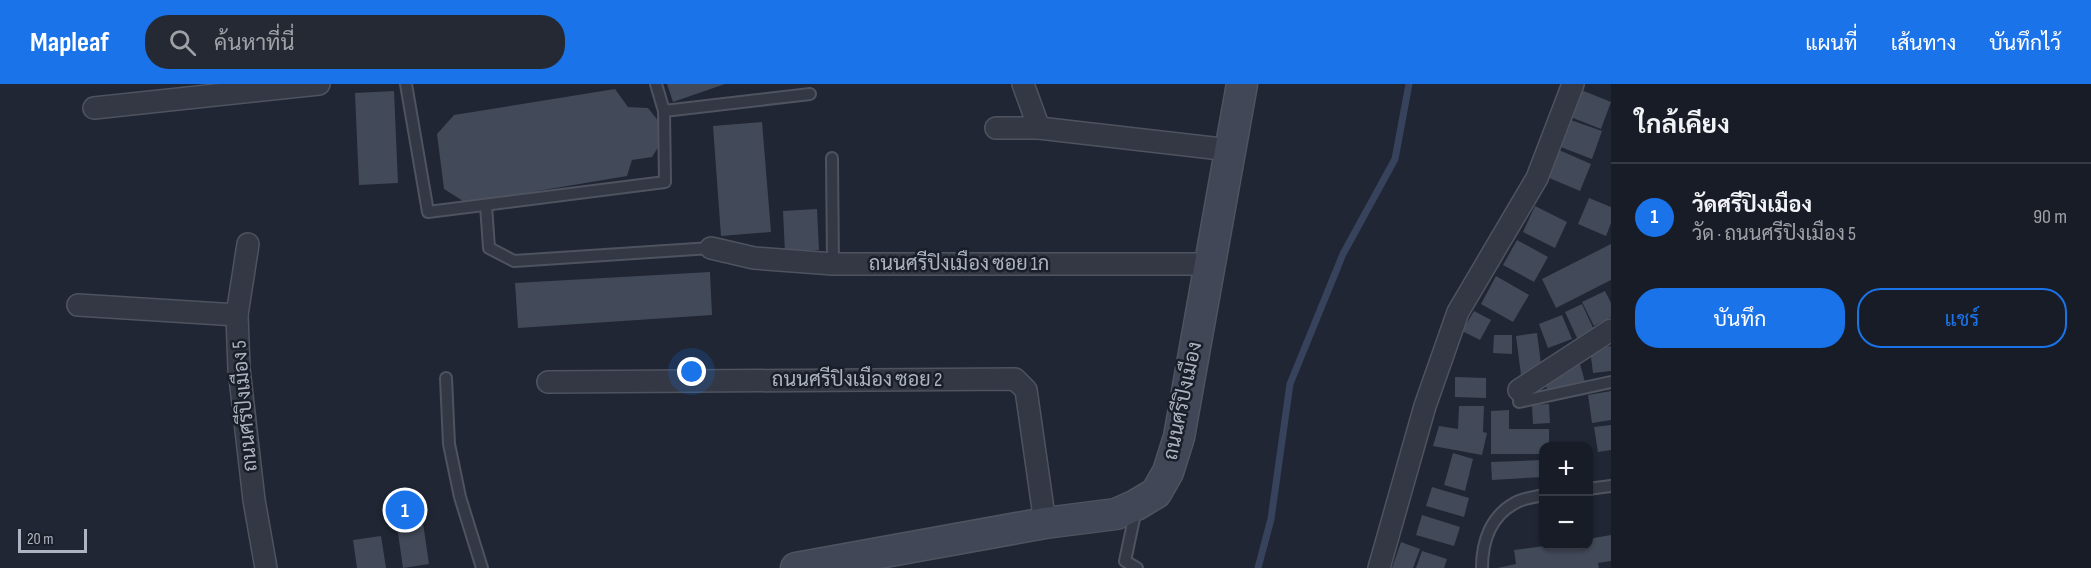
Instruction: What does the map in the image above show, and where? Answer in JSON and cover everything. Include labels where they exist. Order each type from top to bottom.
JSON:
[{"type":"street","points":[[94,108],[319,84]]},
{"type":"street","points":[[1023,84],[1039,128]]},
{"type":"street","name":"ถนนศรีปิงเมือง","points":[[796,568],[1045,523],[1116,514],[1156,493],[1168,472],[1179,438],[1242,84]]},
{"type":"street","points":[[1379,568],[1425,406],[1458,312],[1537,178],[1573,84]]},
{"type":"street","points":[[996,128],[1039,128],[1230,150]]},
{"type":"street","name":"ถนนศรีปิงเมือง 5","points":[[248,244],[237,315],[239,369],[254,500],[266,568]]},
{"type":"street","name":"ถนนศรีปิงเมือง ซอย 1ก","points":[[711,248],[754,258],[833,264],[1210,264]]},
{"type":"street","points":[[78,305],[237,315]]},
{"type":"street","points":[[1519,390],[1611,330]]},
{"type":"street","name":"ถนนศรีปิงเมือง ซอย 2","points":[[548,382],[1015,379],[1026,390],[1045,523]]},
{"type":"lane","points":[[406,84],[428,212],[665,182],[664,111],[656,84]]},
{"type":"lane","points":[[664,111],[810,94]]},
{"type":"lane","points":[[832,158],[833,264]]},
{"type":"lane","points":[[486,205],[489,248],[514,261],[711,248]]},
{"type":"lane","points":[[446,378],[449,444],[460,497],[482,568]]},
{"type":"lane","points":[[1519,390],[1519,402],[1611,382]]},
{"type":"lane","points":[[1593,488],[1611,486]]},
{"type":"lane","points":[[1482,568],[1486,534],[1498,517],[1516,502],[1540,496]]},
{"type":"lane","points":[[1136,505],[1125,561],[1137,568]]},
{"type":"building","points":[[667,84],[725,84],[673,102]]},
{"type":"building","points":[[615,89],[628,107],[648,108],[660,123],[662,141],[652,157],[632,160],[627,176],[466,203],[444,189],[437,134],[454,115]]},
{"type":"building","points":[[1579,89],[1611,102],[1601,129],[1568,116]]},
{"type":"building","points":[[394,91],[398,183],[359,185],[355,93]]},
{"type":"building","points":[[1568,119],[1602,131],[1592,159],[1558,146]]},
{"type":"building","points":[[762,122],[771,232],[721,236],[713,126]]},
{"type":"building","points":[[1559,150],[1591,164],[1580,191],[1547,177]]},
{"type":"building","points":[[1589,198],[1611,207],[1611,223],[1606,236],[1578,224]]},
{"type":"building","points":[[1535,206],[1567,222],[1555,248],[1523,232]]},
{"type":"building","points":[[817,209],[819,250],[785,253],[783,211]]},
{"type":"building","points":[[1517,240],[1548,257],[1534,282],[1503,265]]},
{"type":"building","points":[[1611,244],[1611,280],[1556,308],[1542,279]]},
{"type":"building","points":[[710,272],[712,315],[518,328],[515,283]]},
{"type":"building","points":[[1496,276],[1529,295],[1513,322],[1481,304]]},
{"type":"building","points":[[1605,291],[1611,303],[1611,317],[1594,326],[1582,302]]},
{"type":"building","points":[[1582,304],[1594,330],[1577,338],[1565,312]]},
{"type":"building","points":[[1474,311],[1491,320],[1480,340],[1462,331]]},
{"type":"building","points":[[1562,315],[1572,339],[1548,348],[1539,324]]},
{"type":"building","points":[[1537,333],[1542,372],[1521,375],[1516,336]]},
{"type":"building","points":[[1494,335],[1512,335],[1512,354],[1493,353]]},
{"type":"building","points":[[1611,346],[1611,371],[1593,373],[1590,349]]},
{"type":"building","points":[[1578,357],[1585,382],[1547,390],[1545,381]]},
{"type":"building","points":[[1455,377],[1486,378],[1486,398],[1455,397]]},
{"type":"building","points":[[1611,391],[1611,420],[1592,423],[1588,395]]},
{"type":"building","points":[[1549,404],[1550,423],[1533,424],[1532,405]]},
{"type":"building","points":[[1459,406],[1484,406],[1483,432],[1487,433],[1482,455],[1433,446],[1439,426],[1458,429]]},
{"type":"building","points":[[1509,410],[1509,429],[1549,429],[1549,442],[1539,442],[1539,454],[1491,454],[1491,411]]},
{"type":"building","points":[[1611,425],[1611,450],[1598,452],[1594,427]]},
{"type":"building","points":[[1453,453],[1473,459],[1465,491],[1444,485]]},
{"type":"building","points":[[1539,460],[1539,477],[1492,480],[1491,462]]},
{"type":"building","points":[[1432,487],[1469,498],[1464,517],[1426,506]]},
{"type":"building","points":[[1422,515],[1460,527],[1454,546],[1416,535]]},
{"type":"building","points":[[423,523],[429,564],[403,568],[397,526]]},
{"type":"building","points":[[1611,535],[1611,561],[1598,563],[1599,568],[1497,568],[1516,564],[1514,550],[1539,547],[1539,550],[1593,550],[1593,538]]},
{"type":"building","points":[[381,536],[386,568],[357,568],[353,540]]},
{"type":"building","points":[[1401,542],[1420,549],[1413,568],[1392,568]]},
{"type":"building","points":[[1422,551],[1447,559],[1444,568],[1416,568]]},
{"type":"waterway","points":[[1258,568],[1271,519],[1290,384],[1343,254],[1395,159],[1409,84]]},
{"type":"place","name":"วัดศรีปิงเมือง","points":[[405,510]]}]
